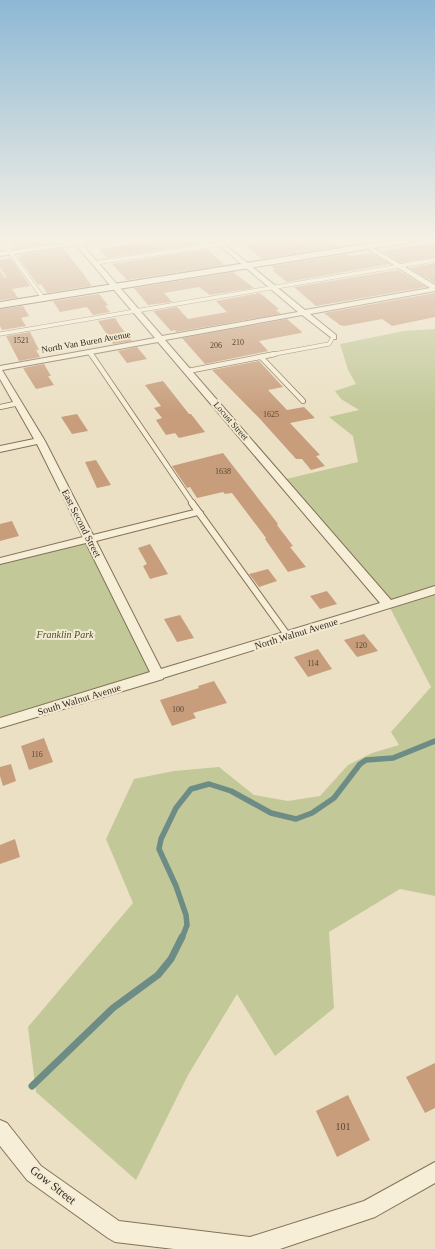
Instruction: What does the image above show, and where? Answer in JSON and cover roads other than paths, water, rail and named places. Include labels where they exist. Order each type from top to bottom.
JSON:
[{"type":"main road","points":[[0,305],[47,297]]},
{"type":"street","name":"Locust Street","points":[[124,297],[388,604]]},
{"type":"street","points":[[284,297],[333,337]]},
{"type":"street","name":"North Van Buren Avenue","points":[[0,368],[386,297]]},
{"type":"street","name":"East Second Street","points":[[0,372],[40,441],[158,676]]},
{"type":"street","points":[[0,449],[40,441]]},
{"type":"street","points":[[0,561],[198,512]]},
{"type":"street","name":"North Walnut Avenue","points":[[158,676],[435,590]]},
{"type":"street","name":"South Walnut Avenue","points":[[0,723],[158,676]]},
{"type":"street","name":"Gow Street","points":[[0,1130],[34,1173],[115,1231],[250,1248],[368,1210],[435,1172]]},
{"type":"lane","points":[[0,334],[218,297]]},
{"type":"lane","points":[[188,371],[328,344],[333,337]]},
{"type":"lane","points":[[89,352],[198,512],[257,596],[288,636]]},
{"type":"lane","points":[[261,357],[303,401]]},
{"type":"lane","points":[[0,407],[19,403]]},
{"type":"waterway","points":[[182,938],[187,925],[186,915],[176,886],[159,849],[161,839],[176,808],[191,789],[209,784],[231,791],[271,813],[296,819],[312,813],[334,798],[360,764],[366,760],[393,758],[435,741]]},
{"type":"waterway","points":[[32,1086],[113,1008],[158,975],[171,959],[182,937]]},
{"type":"park label","name":"Franklin Park","points":[[65,634]]}]
